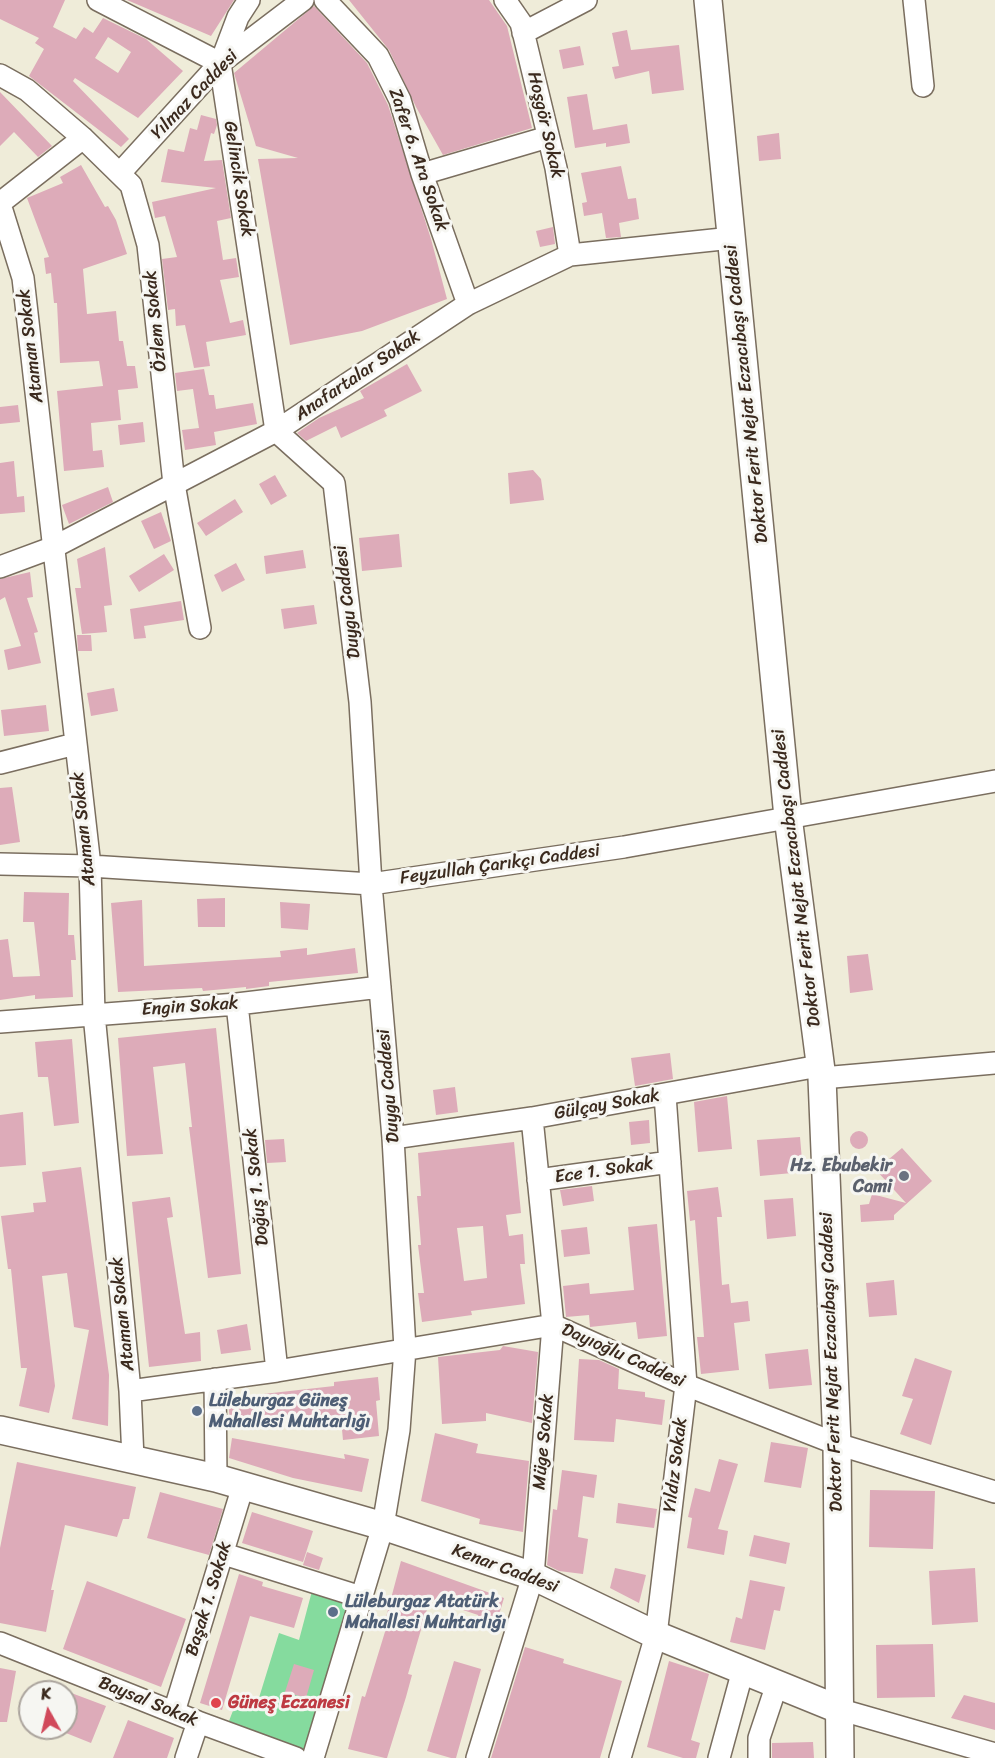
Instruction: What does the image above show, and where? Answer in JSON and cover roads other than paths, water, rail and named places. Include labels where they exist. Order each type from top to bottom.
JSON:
[{"type":"main road","name":"Doktor Ferit Nejat Eczacıbaşı Caddesi","points":[[708,0],[788,817],[820,1072],[837,1444],[840,1758]]},
{"type":"main road","name":"Kenar Caddesi","points":[[0,1430],[216,1478],[382,1526],[533,1576],[656,1635],[838,1709]]},
{"type":"street","points":[[98,0],[220,63],[238,17],[249,0]]},
{"type":"street","name":"Yılmaz Caddesi","points":[[120,172],[220,63],[303,0]]},
{"type":"street","name":"Zafer 6. Ara Sokak","points":[[325,0],[378,56],[400,100],[422,174],[468,304]]},
{"type":"street","name":"Hoşgör Sokak","points":[[505,0],[520,23],[523,33],[548,137],[570,255]]},
{"type":"street","points":[[523,33],[586,0]]},
{"type":"street","points":[[914,0],[923,86]]},
{"type":"street","name":"Gelincik Sokak","points":[[220,63],[276,431]]},
{"type":"street","name":"Özlem Sokak","points":[[0,75],[27,90],[83,138],[131,185],[148,245],[174,484],[200,628]]},
{"type":"street","points":[[422,174],[548,137]]},
{"type":"street","points":[[0,204],[83,138]]},
{"type":"street","name":"Ataman Sokak","points":[[0,204],[23,278],[90,866],[93,1014],[130,1391],[133,1459]]},
{"type":"street","name":"Anafartalar Sokak","points":[[0,567],[54,547],[276,431],[468,304],[570,255],[732,238]]},
{"type":"street","name":"Duygu Caddesi","points":[[276,431],[334,483],[360,702],[371,884],[393,1138],[405,1349],[399,1430],[382,1526],[313,1758]]},
{"type":"street","points":[[0,763],[75,744]]},
{"type":"street","name":"Feyzullah Çarıkçı Caddesi","points":[[0,864],[90,866],[371,884],[624,847],[995,780]]},
{"type":"street","name":"Engin Sokak","points":[[0,1022],[237,1004],[380,987]]},
{"type":"street","name":"Doğuş 1. Sokak","points":[[237,1004],[277,1371]]},
{"type":"street","name":"Gülçay Sokak","points":[[393,1138],[820,1072],[995,1063]]},
{"type":"street","name":"Yıldız Sokak","points":[[620,1758],[656,1635],[686,1385],[665,1095]]},
{"type":"street","name":"Müge Sokak","points":[[477,1758],[533,1576],[553,1325],[532,1118]]},
{"type":"street","name":"Ece 1. Sokak","points":[[538,1180],[670,1162]]},
{"type":"street","name":"Dayıoğlu Caddesi","points":[[130,1391],[277,1371],[553,1325],[686,1385],[837,1444],[995,1492]]},
{"type":"street","points":[[215,1379],[216,1478]]},
{"type":"street","name":"Başak 1. Sokak","points":[[174,1712],[243,1486]]},
{"type":"street","points":[[224,1554],[361,1597]]},
{"type":"street","name":"Baysal Sokak","points":[[0,1643],[198,1722],[296,1758]]},
{"type":"street","points":[[719,1758],[743,1670]]},
{"type":"street","points":[[759,1758],[759,1738],[777,1684]]},
{"type":"street","name":"Kenar Caddesi","points":[[838,1709],[995,1754]]},
{"type":"street","points":[[186,1758],[198,1722]]},
{"type":"place","name":"Hz. Ebubekir Cami","points":[[904,1176]]},
{"type":"place","name":"Lüleburgaz Güneş Mahallesi Muhtarlığı","points":[[197,1411]]},
{"type":"place","name":"Lüleburgaz Atatürk Mahallesi Muhtarlığı","points":[[333,1612]]},
{"type":"place","name":"Güneş Eczanesi","points":[[216,1703]]}]
